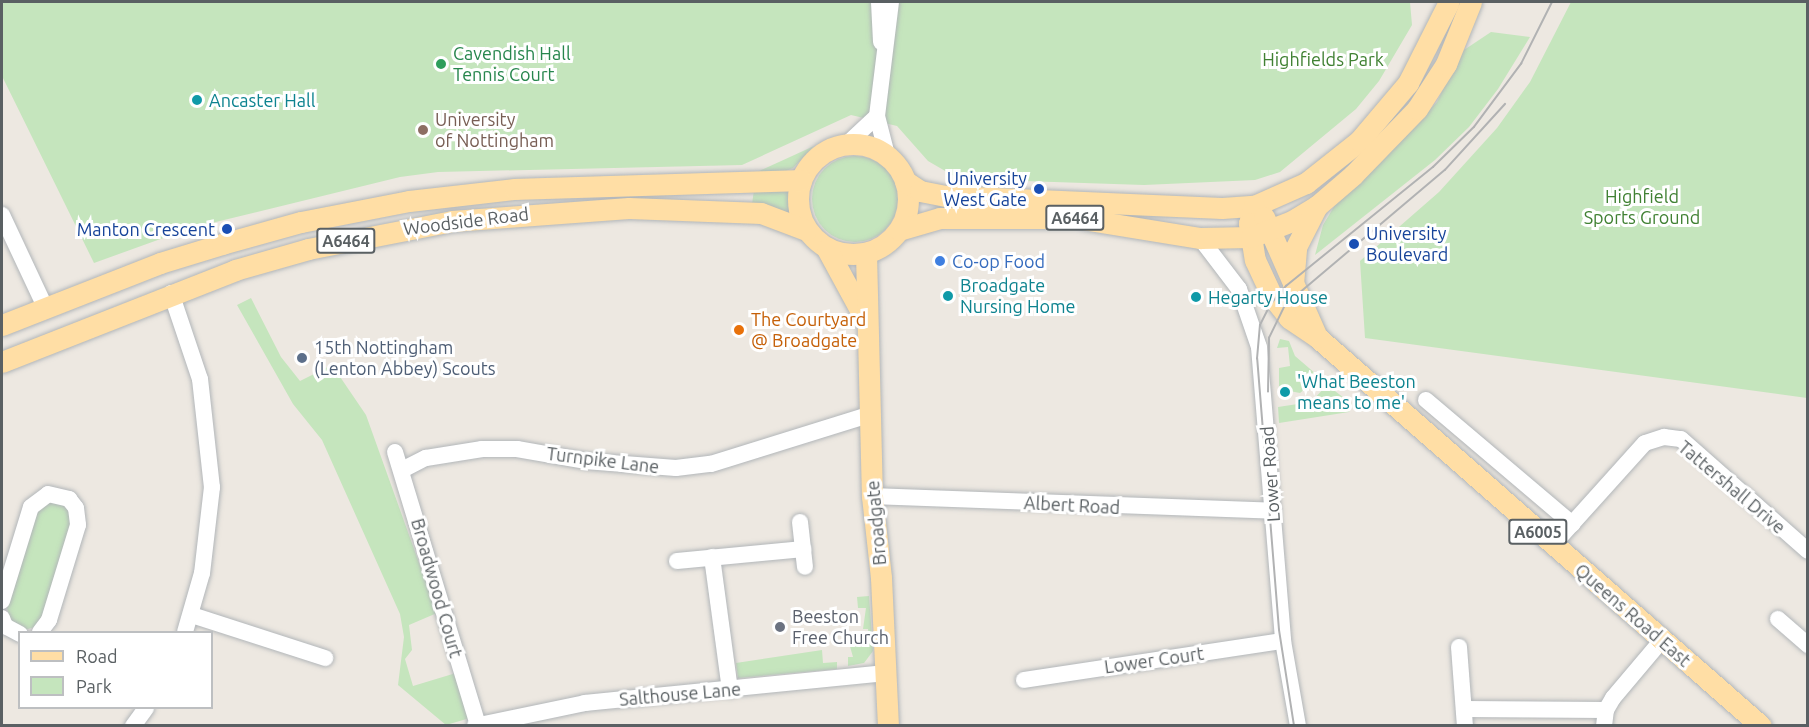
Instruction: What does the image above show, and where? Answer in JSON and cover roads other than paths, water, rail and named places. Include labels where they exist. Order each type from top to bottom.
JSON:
[{"type":"main road","points":[[1254,206],[1306,183],[1359,141],[1408,82],[1449,2]]},
{"type":"main road","name":"A6005","points":[[1260,234],[1317,206],[1378,152],[1417,109],[1446,64],[1472,2]]},
{"type":"main road","points":[[827,249],[846,254],[866,253],[884,245],[899,230],[908,202],[905,180],[887,155],[870,147],[847,144],[815,158],[801,180],[797,206],[806,230],[827,249],[866,320]]},
{"type":"main road","name":"Woodside Road","points":[[2,325],[160,263],[301,222],[409,201],[526,189],[801,180]]},
{"type":"main road","name":"A6464","points":[[905,180],[920,192],[946,196],[1222,208],[1254,206]]},
{"type":"main road","name":"Queens Road East","points":[[1254,206],[1260,234],[1293,285],[1317,337]]},
{"type":"main road","name":"A6005","points":[[1293,285],[1296,247],[1317,206]]},
{"type":"main road","name":"Woodside Road","points":[[2,362],[171,293],[308,249],[452,220],[629,208],[761,213],[806,230]]},
{"type":"main road","name":"A6464","points":[[899,230],[939,218],[1066,218],[1200,238],[1260,234]]},
{"type":"main road","name":"Queens Road East","points":[[1260,234],[1255,260],[1272,296],[1296,325],[1317,337],[1761,726]]},
{"type":"main road","name":"Broadgate","points":[[866,253],[866,320],[872,414],[872,496],[888,726]]},
{"type":"main road","points":[[160,263],[171,293]]},
{"type":"street","points":[[879,2],[882,54]]},
{"type":"street","points":[[887,155],[877,116],[882,54],[891,2]]},
{"type":"street","points":[[847,144],[877,116]]},
{"type":"street","points":[[2,215],[45,307]]},
{"type":"street","name":"Lower Road","points":[[1200,238],[1239,289],[1259,347],[1283,640],[1298,726]]},
{"type":"street","points":[[171,293],[200,379],[211,466],[209,522],[192,615],[186,631]]},
{"type":"street","points":[[1426,400],[1572,524]]},
{"type":"street","name":"Turnpike Lane","points":[[402,470],[426,458],[482,448],[517,448],[585,461],[676,468],[711,464],[872,414]]},
{"type":"street","name":"Tattershall Drive","points":[[1553,545],[1645,443],[1654,438],[1672,438],[1681,439],[1808,551]]},
{"type":"street","name":"Broadwood Court","points":[[395,452],[477,725]]},
{"type":"street","points":[[2,601],[9,554],[34,501],[48,494],[69,499],[76,508],[78,525],[50,621],[42,631]]},
{"type":"street","name":"Albert Road","points":[[872,496],[1273,511]]},
{"type":"street","points":[[800,522],[805,567]]},
{"type":"street","points":[[677,561],[803,549]]},
{"type":"street","points":[[712,557],[730,690]]},
{"type":"street","points":[[192,615],[325,658]]},
{"type":"street","points":[[2,618],[5,626],[18,633]]},
{"type":"street","points":[[1778,619],[1808,645]]},
{"type":"street","name":"Lower Court","points":[[1024,680],[1283,640]]},
{"type":"street","points":[[1459,647],[1465,717],[1605,718],[1662,640]]},
{"type":"street","name":"Salthouse Lane","points":[[477,725],[585,703],[886,673]]},
{"type":"street","points":[[133,726],[145,709]]},
{"type":"tram line","points":[[1294,726],[1279,630],[1257,359],[1260,325],[1270,305],[1286,286],[1433,167],[1474,127],[1521,64],[1552,2]]},
{"type":"tram line","points":[[1268,392],[1269,338],[1285,305],[1445,170],[1505,104]]},
{"type":"place","name":"Cavendish Hall Tennis Court","points":[[441,64]]},
{"type":"place","name":"Ancaster Hall","points":[[197,100]]},
{"type":"place","name":"University of Nottingham","points":[[423,130]]},
{"type":"place","name":"University West Gate","points":[[1039,189]]},
{"type":"place","name":"Manton Crescent","points":[[227,229]]},
{"type":"place","name":"University Boulevard","points":[[1354,244]]},
{"type":"place","name":"Co-op Food","points":[[940,261]]},
{"type":"place","name":"Broadgate Nursing Home","points":[[948,296]]},
{"type":"place","name":"Hegarty House","points":[[1196,297]]},
{"type":"place","name":"The Courtyard @ Broadgate","points":[[739,330]]},
{"type":"place","name":"15th Nottingham (Lenton Abbey) Scouts","points":[[302,358]]},
{"type":"place","name":"'What Beeston means to me'","points":[[1285,392]]},
{"type":"place","name":"Beeston Free Church","points":[[780,627]]},
{"type":"park label","name":"Highfields Park","points":[[1323,59]]},
{"type":"park label","name":"Highfield Sports Ground","points":[[1642,207]]}]
